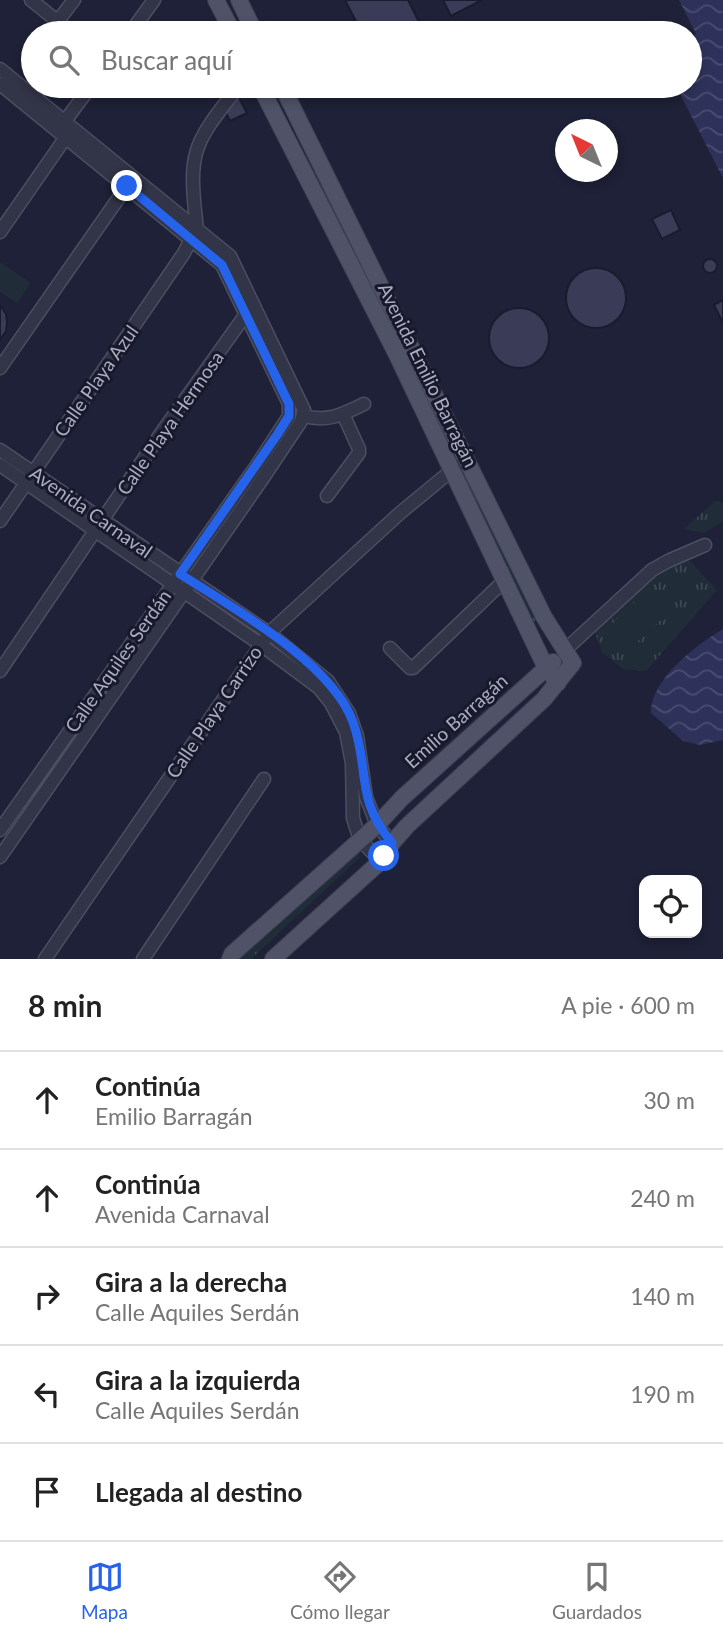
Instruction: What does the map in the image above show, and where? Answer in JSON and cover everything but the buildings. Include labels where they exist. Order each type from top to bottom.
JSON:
[{"type":"main road","points":[[216,0],[227,21]]},
{"type":"main road","points":[[239,0],[249,21]]},
{"type":"main road","name":"Avenida Emilio Barragán","points":[[266,98],[396,353],[546,668],[558,683]]},
{"type":"main road","name":"Avenida Emilio Barragán","points":[[288,98],[544,617],[569,656]]},
{"type":"main road","points":[[288,143],[306,134]]},
{"type":"main road","points":[[274,959],[382,861],[392,843],[544,699],[558,683],[569,656]]},
{"type":"main road","name":"Emilio Barragán","points":[[230,959],[232,954],[377,825],[402,798],[546,668],[569,656]]},
{"type":"street","points":[[31,0],[56,21]]},
{"type":"street","points":[[58,21],[74,0]]},
{"type":"street","points":[[137,21],[147,3]]},
{"type":"street","name":"Calle Aquiles Serdán","points":[[2,80],[21,92]]},
{"type":"street","name":"Calle Aquiles Serdán","points":[[2,80],[21,97]]},
{"type":"street","name":"Calle Aquiles Serdán","points":[[0,830],[303,416],[301,400],[236,278],[194,234],[98,155],[66,137],[22,98]]},
{"type":"street","name":"Calle Aquiles Serdán","points":[[30,98],[65,121],[127,186],[194,234]]},
{"type":"street","points":[[65,121],[83,98]]},
{"type":"street","points":[[194,234],[191,174],[194,156],[200,137],[230,98]]},
{"type":"street","points":[[0,232],[66,137]]},
{"type":"street","points":[[0,368],[127,186]]},
{"type":"street","name":"Calle Playa Azul","points":[[0,521],[184,253],[194,234]]},
{"type":"street","name":"Calle Aquiles Serdán","points":[[0,857],[289,416],[289,404],[246,314],[236,278]]},
{"type":"street","name":"Calle Playa Hermosa","points":[[0,671],[246,314]]},
{"type":"street","points":[[303,416],[322,420],[364,404]]},
{"type":"street","points":[[327,496],[359,453],[343,414]]},
{"type":"street","name":"Avenida Carnaval","points":[[0,450],[30,478],[182,583],[319,688],[340,718],[349,746],[353,818],[360,840]]},
{"type":"street","name":"Calle Playa Carrizo","points":[[45,959],[269,633],[400,513],[466,461]]},
{"type":"street","name":"Avenida Carnaval","points":[[0,465],[30,478]]},
{"type":"street","points":[[569,656],[579,637],[652,570],[705,545]]},
{"type":"street","points":[[390,648],[413,668],[505,580]]},
{"type":"street","name":"Avenida Carnaval","points":[[182,583],[269,633],[328,681],[344,702],[357,736],[366,797],[377,825]]},
{"type":"street","points":[[143,959],[264,779]]},
{"type":"street","points":[[15,809],[24,823]]},
{"type":"street","points":[[377,825],[392,843]]},
{"type":"street","points":[[360,840],[382,861]]},
{"type":"green space","points":[[307,155],[437,418],[433,421],[300,158]]},
{"type":"green space","points":[[0,262],[31,283],[17,303],[0,292]]},
{"type":"green space","points":[[470,485],[536,621],[530,623],[465,488]]},
{"type":"green space","points":[[715,501],[723,503],[723,521],[704,533],[684,529]]},
{"type":"green space","points":[[688,559],[717,590],[646,671],[623,669],[602,652],[593,627],[657,570]]},
{"type":"green space","points":[[645,592],[667,614],[625,653],[604,632]]},
{"type":"green space","points":[[358,852],[360,857],[251,959],[236,959]]},
{"type":"water","points":[[679,0],[723,0],[723,178],[682,98],[702,98],[702,21],[690,21]]},
{"type":"water","points":[[723,629],[723,740],[700,745],[683,741],[651,713],[653,701],[666,676],[700,644]]},
{"type":"route","points":[[127,186],[225,269],[290,410],[289,416],[257,465],[180,574],[269,633],[310,665],[328,681],[344,702],[357,736],[366,797],[377,825],[392,843],[384,856]]}]
